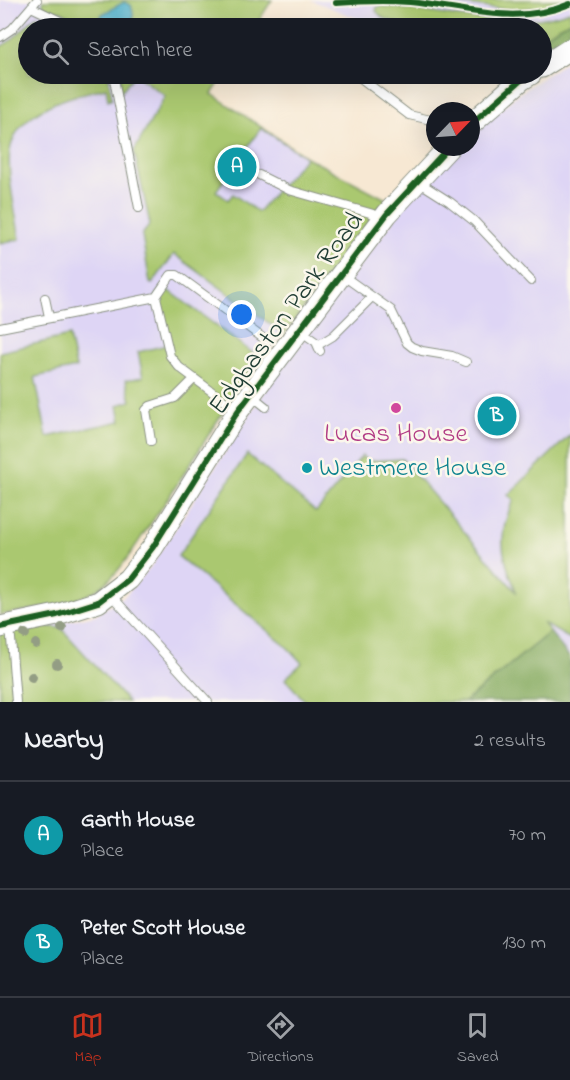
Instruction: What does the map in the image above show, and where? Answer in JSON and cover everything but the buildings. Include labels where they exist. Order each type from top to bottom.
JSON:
[{"type":"street","points":[[552,61],[570,49]]},
{"type":"street","points":[[480,116],[516,84]]},
{"type":"street","name":"Edgbaston Park Road","points":[[5,626],[57,615],[98,602],[128,579],[153,547],[300,331],[341,275],[384,217],[441,156]]},
{"type":"lane","points":[[23,18],[34,4],[58,18]]},
{"type":"lane","points":[[0,37],[18,23]]},
{"type":"lane","points":[[115,84],[139,208]]},
{"type":"lane","points":[[368,84],[409,115],[426,120]]},
{"type":"lane","points":[[260,175],[289,190],[384,217]]},
{"type":"lane","points":[[417,181],[474,221],[531,281]]},
{"type":"lane","points":[[0,328],[156,297],[171,275],[177,274],[267,340]]},
{"type":"lane","points":[[341,275],[391,310],[407,343],[412,347],[452,356],[466,362]]},
{"type":"lane","points":[[156,297],[171,356],[179,367],[194,379],[252,404]]},
{"type":"lane","points":[[300,331],[316,342],[319,348],[372,297]]},
{"type":"lane","points":[[45,298],[49,317]]},
{"type":"lane","points":[[152,441],[146,410],[150,406],[175,398],[194,379]]},
{"type":"lane","points":[[109,593],[208,702]]},
{"type":"lane","points":[[5,626],[16,702]]},
{"type":"shaded area","points":[[0,0],[272,0],[260,18],[18,18],[18,84],[218,84],[212,94],[306,157],[386,199],[233,398],[183,478],[118,571],[100,586],[58,603],[0,615]]},
{"type":"shaded area","points":[[311,0],[570,0],[570,38],[552,50],[552,18],[356,18]]},
{"type":"shaded area","points":[[570,59],[570,658],[550,632],[464,702],[0,702],[43,626],[95,615],[126,595],[150,568],[266,389],[405,205],[451,156],[480,156],[480,127],[517,95],[533,84],[552,84],[552,71]]},
{"type":"green space","points":[[43,0],[272,0],[260,18],[73,18],[61,11],[50,10],[43,6]]},
{"type":"green space","points":[[439,0],[566,0],[535,8],[503,9]]},
{"type":"green space","points":[[377,7],[469,18],[383,18],[376,11]]},
{"type":"green space","points":[[570,11],[570,21],[552,31],[552,18],[547,18]]},
{"type":"green space","points":[[570,21],[570,38],[552,50],[552,31]]},
{"type":"green space","points":[[18,34],[18,84],[110,84],[112,98],[108,100],[106,88],[78,95],[50,105],[25,122],[11,146],[9,166],[20,239],[0,243],[0,47]]},
{"type":"green space","points":[[120,84],[127,84],[120,93]]},
{"type":"green space","points":[[149,84],[218,84],[212,94],[306,157],[386,199],[284,334],[174,254],[152,284],[150,283],[142,235],[150,224],[134,151],[165,96]],"holes":[[[261,128],[306,157],[258,212],[233,194],[228,200],[216,191]]]},
{"type":"green space","points":[[163,286],[258,357],[177,484],[114,575],[96,590],[75,600],[0,615],[0,352],[69,336],[76,368],[35,377],[47,437],[121,421],[118,405],[131,401],[126,380],[143,377],[138,352],[167,345],[156,297]]},
{"type":"green space","points":[[570,435],[570,639],[543,623],[550,632],[464,702],[306,702],[285,679],[302,663],[288,648],[178,556],[247,454],[316,512],[362,456],[369,461],[402,459],[517,593],[503,547],[504,525],[514,500],[508,495]]},
{"type":"green space","points":[[43,626],[61,628],[128,702],[0,702],[0,633]]},
{"type":"green space","points":[[550,632],[570,658],[570,702],[465,702]]},
{"type":"water","points":[[124,2],[131,5],[133,18],[100,18],[102,14]]},
{"type":"cycle path","points":[[336,3],[410,2],[510,15],[530,14],[570,4]]},
{"type":"cycle path","points":[[480,116],[516,84]]},
{"type":"cycle path","points":[[0,627],[57,615],[98,602],[128,579],[153,547],[238,411],[387,214],[441,156]]},
{"type":"place","name":"Garth House","points":[[237,167]]},
{"type":"place","name":"Lucas House","points":[[396,408]]},
{"type":"place","name":"Peter Scott House","points":[[497,416]]},
{"type":"place","name":"Westmere House","points":[[307,468]]}]
